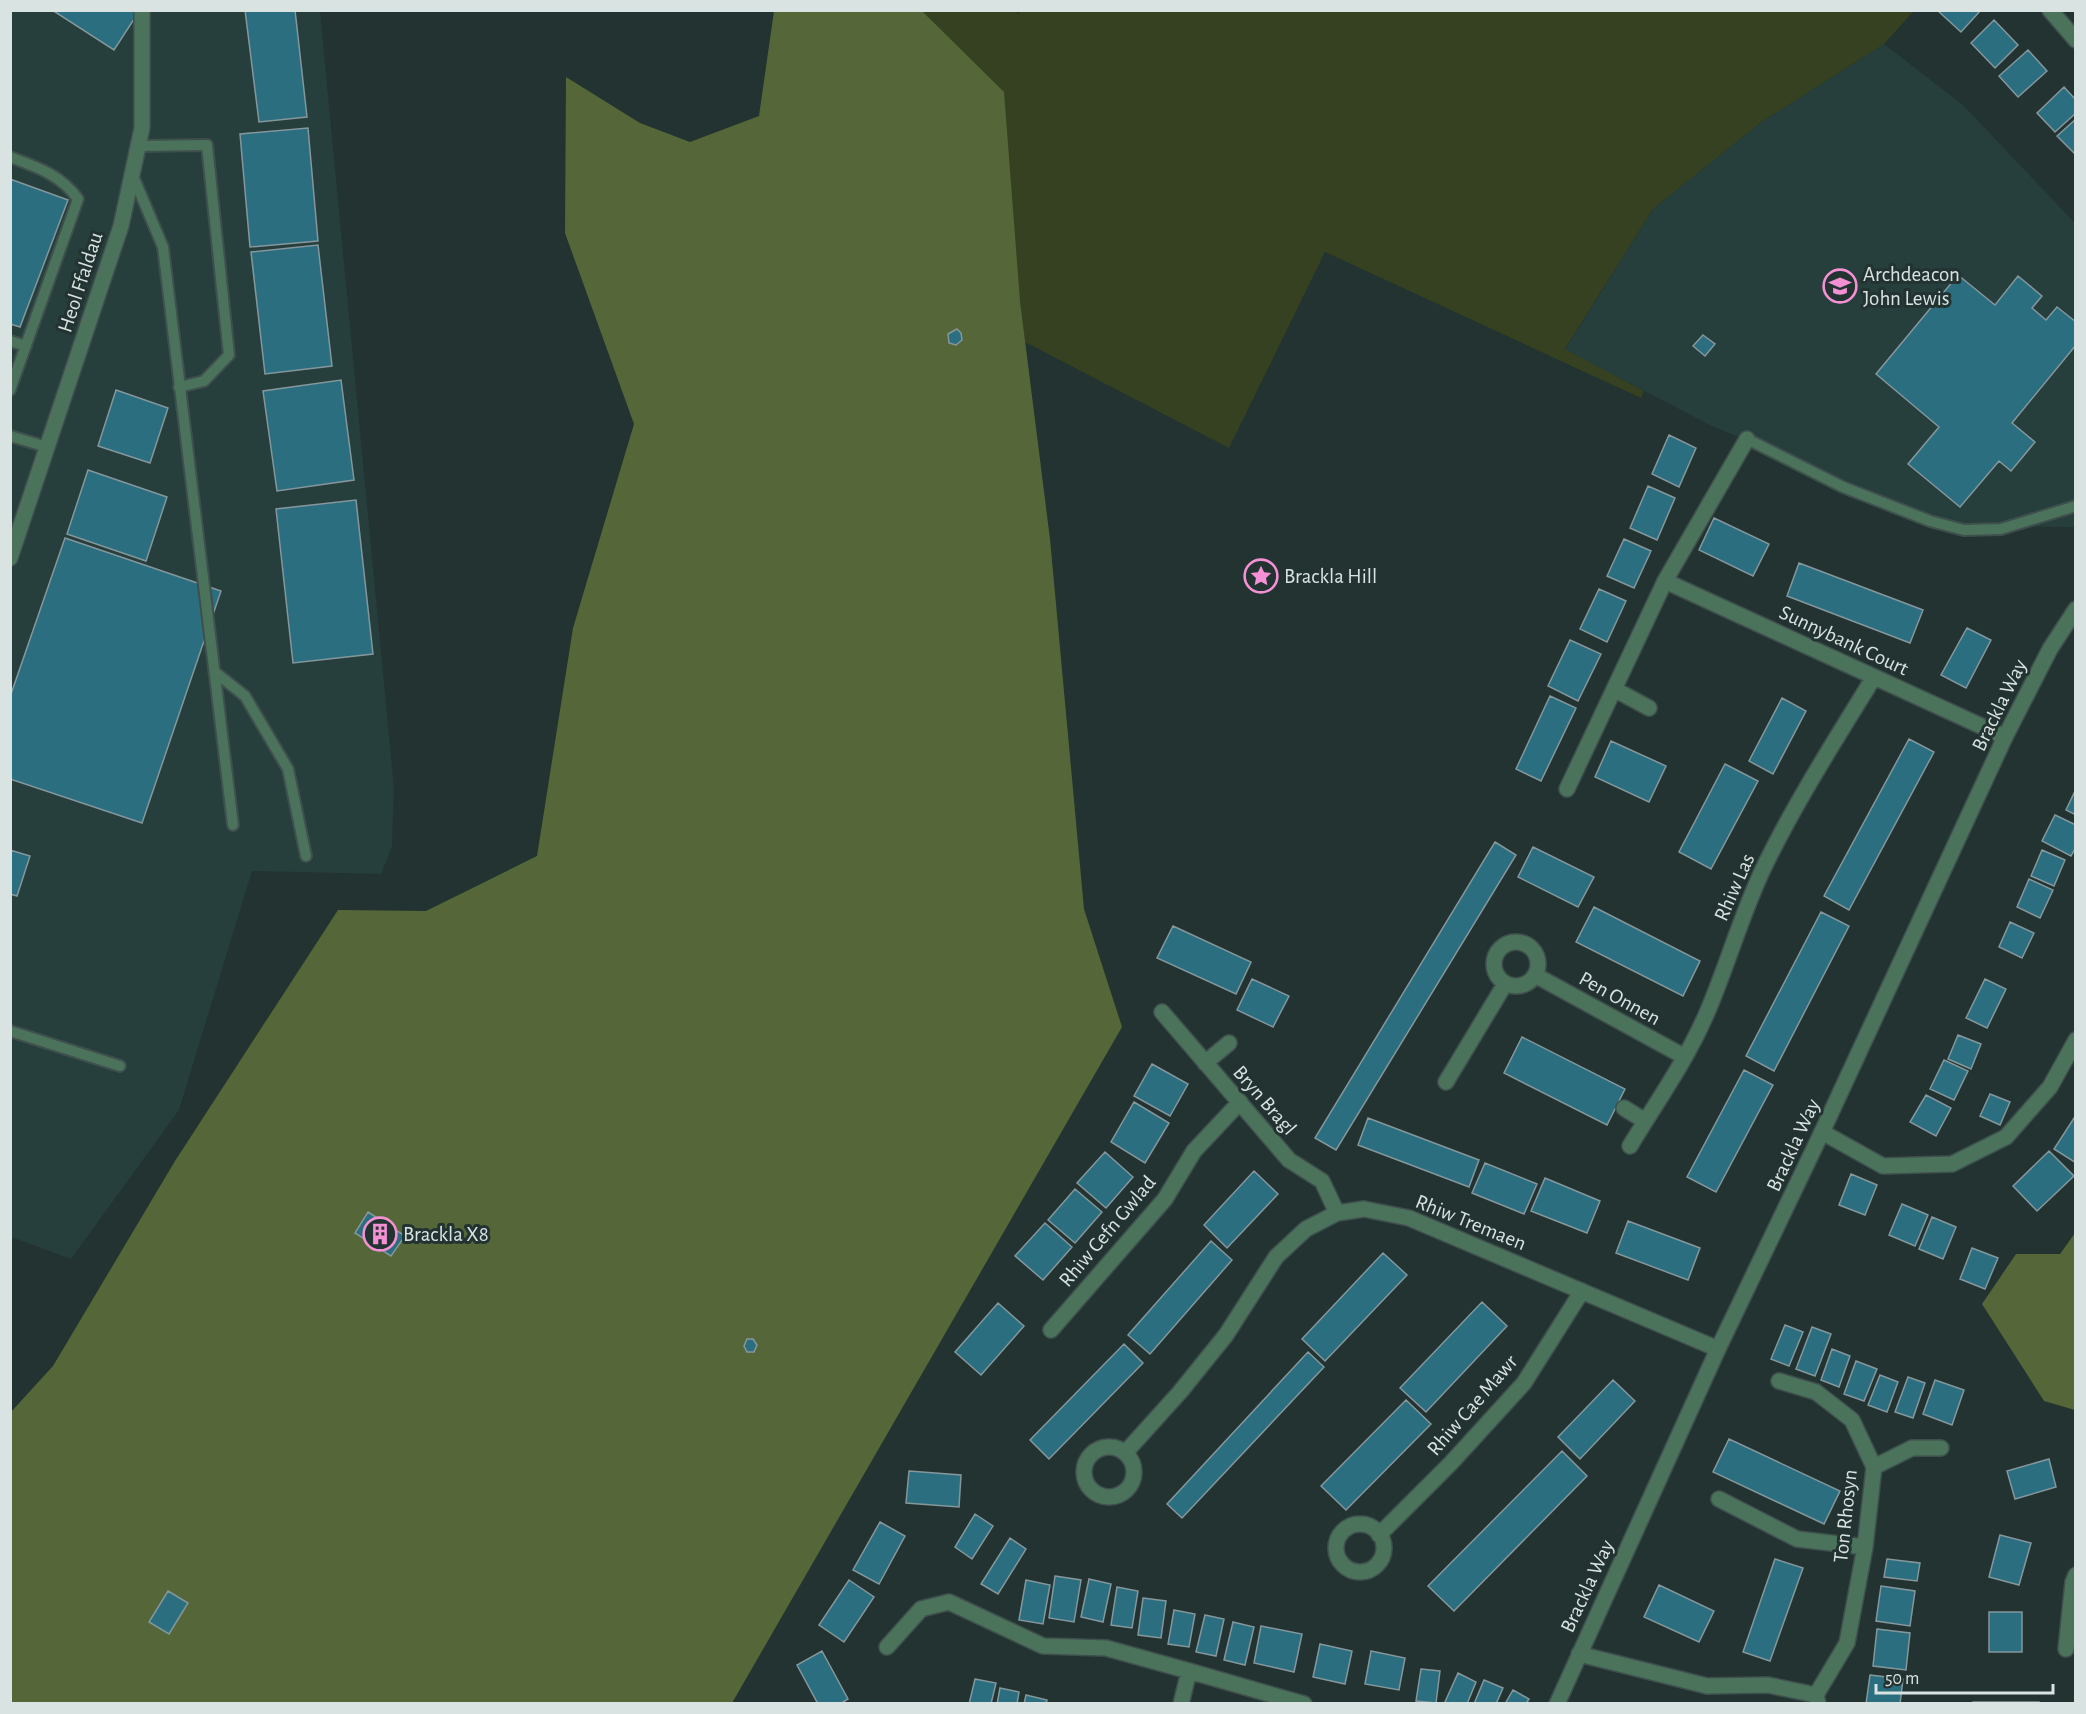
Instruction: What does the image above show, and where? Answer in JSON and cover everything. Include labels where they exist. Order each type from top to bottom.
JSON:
[{"type":"street","name":"Heol Ffaldau","points":[[10,558],[121,226],[142,128],[142,10]]},
{"type":"street","points":[[2050,10],[2076,40]]},
{"type":"street","points":[[1567,789],[1665,581],[1747,440]]},
{"type":"street","name":"Sunnybank Court","points":[[1665,581],[2005,737]]},
{"type":"street","name":"Brackla Way","points":[[1557,1704],[1718,1349],[1822,1132],[2005,737],[2050,649],[2076,609]]},
{"type":"street","name":"Rhiw Las","points":[[1630,1146],[1685,1057],[1706,1015],[1764,867],[1805,790],[1874,676]]},
{"type":"street","points":[[1614,689],[1649,708]]},
{"type":"street","points":[[1518,941],[1532,948],[1537,955],[1535,975],[1528,983],[1521,986],[1513,987],[1505,984],[1495,972],[1494,957],[1503,945],[1518,941]]},
{"type":"street","name":"Pen Onnen","points":[[1535,975],[1685,1057]]},
{"type":"street","points":[[1446,1082],[1505,984]]},
{"type":"street","name":"Bryn Bragl","points":[[1162,1012],[1289,1160],[1322,1181],[1337,1213]]},
{"type":"street","points":[[1822,1132],[1883,1166],[1952,1164],[2006,1137],[2050,1087],[2076,1040]]},
{"type":"street","points":[[1205,1063],[1229,1043]]},
{"type":"street","name":"Rhiw Cefn Gwlad","points":[[1050,1330],[1165,1199],[1194,1151],[1240,1102]]},
{"type":"street","points":[[1624,1108],[1645,1121]]},
{"type":"street","name":"Rhiw Tremaen","points":[[1125,1453],[1180,1392],[1226,1335],[1276,1257],[1306,1229],[1337,1213],[1364,1209],[1409,1218],[1718,1349]]},
{"type":"street","name":"Rhiw Cae Mawr","points":[[1380,1535],[1451,1463],[1524,1383],[1582,1291]]},
{"type":"street","name":"Ton Rhosyn","points":[[1779,1381],[1816,1392],[1852,1420],[1874,1467],[1865,1547],[1847,1643],[1817,1699]]},
{"type":"street","points":[[1874,1467],[1912,1448],[1941,1448]]},
{"type":"street","points":[[1719,1499],[1797,1539],[1865,1547]]},
{"type":"street","points":[[2066,1649],[2073,1582],[2076,1575]]},
{"type":"street","points":[[887,1647],[921,1610],[949,1602],[1043,1646],[1106,1648],[1304,1704]]},
{"type":"street","points":[[1579,1654],[1707,1686],[1768,1685],[1817,1699]]},
{"type":"street","points":[[1181,1704],[1189,1671]]},
{"type":"lane","points":[[139,146],[207,145],[229,356],[204,381],[179,387]]},
{"type":"lane","points":[[10,157],[41,169],[68,186],[78,199],[10,390]]},
{"type":"lane","points":[[133,176],[163,247],[233,825]]},
{"type":"lane","points":[[10,341],[26,346]]},
{"type":"lane","points":[[10,436],[47,447]]},
{"type":"lane","points":[[1747,440],[1843,487],[1930,521],[1964,531],[2001,529],[2076,506]]},
{"type":"lane","points":[[216,673],[245,696],[288,769],[306,856]]},
{"type":"lane","points":[[10,1031],[120,1066]]},
{"type":"shaded area","points":[[11,11],[320,11],[394,788],[392,847],[381,874],[252,871],[179,1110],[71,1259],[11,1237]]},
{"type":"shaded area","name":"Archdeacon John Lewis","points":[[1884,44],[1963,105],[2075,223],[2075,527],[1958,526],[1712,426],[1565,350],[1653,209],[1760,123]]},
{"type":"green space","points":[[1015,10],[1018,14],[1022,10],[1914,11],[1884,44],[1760,123],[1653,209],[1565,349],[1644,391],[1641,398],[1325,252],[1229,448],[1025,342],[1020,301],[948,38],[922,11]]},
{"type":"green space","points":[[774,11],[922,11],[1004,92],[1020,301],[1050,539],[1084,909],[1122,1027],[732,1703],[11,1703],[10,1413],[53,1366],[175,1161],[338,910],[426,911],[537,856],[573,628],[634,424],[565,233],[566,77],[640,123],[690,142],[759,116]]},
{"type":"green space","points":[[2075,1233],[2075,1410],[2044,1401],[1982,1304],[2016,1254],[2060,1254]]},
{"type":"building","points":[[52,10],[140,10],[114,50]]},
{"type":"building","points":[[245,10],[295,10],[307,117],[259,122]]},
{"type":"building","points":[[1937,10],[1981,10],[1961,32]]},
{"type":"building","points":[[1994,20],[2018,45],[1995,68],[1971,43]]},
{"type":"building","points":[[2028,50],[2047,71],[2018,97],[1999,76]]},
{"type":"building","points":[[2064,87],[2076,100],[2076,113],[2055,132],[2037,113]]},
{"type":"building","points":[[2076,119],[2076,155],[2057,136]]},
{"type":"building","points":[[308,128],[318,241],[250,247],[240,134]]},
{"type":"building","points":[[10,179],[68,200],[20,327],[10,324]]},
{"type":"building","points":[[318,245],[332,366],[265,374],[251,252]]},
{"type":"building","points":[[1958,275],[1995,305],[2018,276],[2042,296],[2032,308],[2046,320],[2057,307],[2076,322],[2076,345],[2012,423],[2035,442],[2011,471],[1999,461],[1960,507],[1908,464],[1939,427],[1876,374]]},
{"type":"building","points":[[957,329],[961,333],[962,340],[956,345],[949,343],[948,334]]},
{"type":"building","points":[[1703,335],[1715,344],[1705,356],[1693,346]]},
{"type":"building","points":[[341,380],[354,480],[277,491],[263,391]]},
{"type":"building","points":[[116,390],[168,408],[150,463],[98,446]]},
{"type":"building","points":[[1669,435],[1696,448],[1679,487],[1652,474]]},
{"type":"building","points":[[88,470],[167,497],[146,561],[67,534]]},
{"type":"building","points":[[1648,486],[1675,498],[1657,540],[1630,528]]},
{"type":"building","points":[[356,500],[373,654],[293,663],[276,509]]},
{"type":"building","points":[[1714,518],[1769,544],[1753,576],[1699,550]]},
{"type":"building","points":[[65,538],[221,591],[142,823],[10,779],[10,697]]},
{"type":"building","points":[[1624,539],[1651,551],[1634,588],[1607,576]]},
{"type":"building","points":[[1799,563],[1923,610],[1910,643],[1787,596]]},
{"type":"building","points":[[1599,589],[1626,601],[1607,642],[1580,629]]},
{"type":"building","points":[[1967,628],[1991,640],[1966,688],[1941,675]]},
{"type":"building","points":[[1570,640],[1601,654],[1578,701],[1548,686]]},
{"type":"building","points":[[1550,696],[1576,708],[1541,781],[1516,769]]},
{"type":"building","points":[[1782,698],[1806,711],[1773,774],[1749,761]]},
{"type":"building","points":[[1909,739],[1934,752],[1849,910],[1824,896]]},
{"type":"building","points":[[1611,741],[1666,766],[1649,802],[1595,777]]},
{"type":"building","points":[[1725,764],[1758,781],[1711,869],[1679,852]]},
{"type":"building","points":[[2076,789],[2076,815],[2066,810]]},
{"type":"building","points":[[2055,815],[2076,825],[2076,847],[2071,856],[2042,841]]},
{"type":"building","points":[[1495,842],[1516,855],[1336,1150],[1315,1138]]},
{"type":"building","points":[[1533,847],[1594,877],[1578,907],[1518,877]]},
{"type":"building","points":[[10,850],[30,856],[17,896],[10,894]]},
{"type":"building","points":[[2042,850],[2065,860],[2054,886],[2031,876]]},
{"type":"building","points":[[2029,879],[2053,890],[2040,918],[2017,907]]},
{"type":"building","points":[[1594,907],[1700,961],[1683,996],[1576,942]]},
{"type":"building","points":[[1821,912],[1849,926],[1774,1071],[1746,1056]]},
{"type":"building","points":[[2010,922],[2034,933],[2022,958],[1999,947]]},
{"type":"building","points":[[1173,926],[1251,962],[1236,994],[1157,958]]},
{"type":"building","points":[[1252,979],[1289,996],[1273,1027],[1237,1010]]},
{"type":"building","points":[[1985,979],[2006,989],[1987,1028],[1966,1018]]},
{"type":"building","points":[[1958,1035],[1981,1044],[1971,1069],[1948,1059]]},
{"type":"building","points":[[1522,1037],[1625,1089],[1607,1125],[1504,1073]]},
{"type":"building","points":[[1944,1060],[1968,1071],[1954,1100],[1930,1089]]},
{"type":"building","points":[[1152,1064],[1188,1084],[1170,1116],[1134,1096]]},
{"type":"building","points":[[1744,1070],[1773,1085],[1716,1192],[1687,1177]]},
{"type":"building","points":[[1990,1094],[2010,1102],[2000,1125],[1980,1116]]},
{"type":"building","points":[[1926,1095],[1951,1108],[1936,1136],[1910,1122]]},
{"type":"building","points":[[1134,1102],[1169,1123],[1145,1163],[1111,1142]]},
{"type":"building","points":[[2076,1115],[2076,1163],[2054,1149]]},
{"type":"building","points":[[1368,1118],[1479,1160],[1469,1187],[1358,1145]]},
{"type":"building","points":[[2049,1151],[2074,1176],[2037,1211],[2013,1186]]},
{"type":"building","points":[[1105,1152],[1133,1177],[1106,1208],[1077,1183]]},
{"type":"building","points":[[1485,1163],[1537,1184],[1524,1214],[1472,1193]]},
{"type":"building","points":[[1254,1171],[1278,1194],[1227,1248],[1204,1225]]},
{"type":"building","points":[[1851,1174],[1877,1185],[1865,1215],[1839,1205]]},
{"type":"building","points":[[1545,1178],[1600,1201],[1587,1233],[1531,1211]]},
{"type":"building","points":[[1075,1189],[1102,1212],[1075,1243],[1048,1220]]},
{"type":"building","points":[[1902,1204],[1928,1215],[1915,1246],[1889,1235]]},
{"type":"building","name":"Brackla X8","points":[[368,1212],[405,1236],[391,1256],[355,1233]]},
{"type":"building","points":[[1932,1217],[1956,1227],[1943,1259],[1919,1249]]},
{"type":"building","points":[[1628,1221],[1700,1248],[1688,1280],[1616,1253]]},
{"type":"building","points":[[1045,1223],[1072,1247],[1043,1280],[1015,1256]]},
{"type":"building","points":[[1211,1241],[1232,1260],[1150,1354],[1128,1335]]},
{"type":"building","points":[[1972,1248],[1998,1258],[1985,1289],[1960,1279]]},
{"type":"building","points":[[1383,1253],[1407,1275],[1325,1361],[1302,1339]]},
{"type":"building","points":[[1482,1302],[1507,1326],[1426,1412],[1400,1388]]},
{"type":"building","points":[[998,1303],[1024,1326],[981,1375],[955,1352]]},
{"type":"building","points":[[1785,1325],[1803,1332],[1789,1366],[1771,1359]]},
{"type":"building","points":[[1812,1327],[1831,1334],[1815,1376],[1796,1369]]},
{"type":"building","points":[[747,1339],[753,1339],[757,1345],[754,1352],[747,1352],[744,1346]]},
{"type":"building","points":[[1124,1344],[1143,1363],[1049,1459],[1030,1440]]},
{"type":"building","points":[[1832,1349],[1850,1356],[1839,1387],[1821,1380]]},
{"type":"building","points":[[1308,1352],[1324,1367],[1182,1518],[1167,1504]]},
{"type":"building","points":[[1856,1361],[1877,1369],[1864,1401],[1844,1394]]},
{"type":"building","points":[[1880,1375],[1898,1382],[1887,1412],[1868,1405]]},
{"type":"building","points":[[1908,1377],[1925,1383],[1913,1418],[1895,1412]]},
{"type":"building","points":[[1613,1380],[1635,1401],[1580,1459],[1558,1437]]},
{"type":"building","points":[[1935,1380],[1964,1390],[1952,1425],[1923,1414]]},
{"type":"building","points":[[1406,1400],[1431,1424],[1346,1510],[1321,1486]]},
{"type":"building","points":[[1729,1439],[1840,1491],[1824,1524],[1713,1472]]},
{"type":"building","points":[[1562,1451],[1587,1476],[1454,1611],[1428,1586]]},
{"type":"building","points":[[2049,1459],[2056,1487],[2015,1499],[2007,1471]]},
{"type":"building","points":[[909,1471],[961,1475],[959,1507],[906,1503]]},
{"type":"building","points":[[975,1514],[993,1526],[972,1559],[955,1547]]},
{"type":"building","points":[[880,1522],[905,1536],[879,1584],[853,1570]]},
{"type":"building","points":[[2000,1535],[2031,1543],[2019,1585],[1989,1577]]},
{"type":"building","points":[[1010,1538],[1026,1549],[998,1594],[981,1584]]},
{"type":"building","points":[[1775,1559],[1803,1568],[1770,1661],[1743,1652]]},
{"type":"building","points":[[1887,1559],[1920,1563],[1917,1581],[1884,1577]]},
{"type":"building","points":[[1055,1576],[1081,1580],[1074,1622],[1049,1618]]},
{"type":"building","points":[[1089,1579],[1111,1584],[1103,1622],[1081,1617]]},
{"type":"building","points":[[849,1580],[874,1597],[844,1642],[819,1625]]},
{"type":"building","points":[[1026,1580],[1050,1585],[1043,1624],[1019,1620]]},
{"type":"building","points":[[1659,1585],[1714,1611],[1699,1642],[1644,1617]]},
{"type":"building","points":[[1881,1586],[1915,1591],[1910,1626],[1876,1621]]},
{"type":"building","points":[[1117,1587],[1138,1591],[1132,1628],[1111,1625]]},
{"type":"building","points":[[168,1591],[188,1603],[169,1634],[149,1622]]},
{"type":"building","points":[[1143,1598],[1166,1601],[1161,1638],[1138,1635]]},
{"type":"building","points":[[1174,1610],[1195,1614],[1189,1647],[1168,1644]]},
{"type":"building","points":[[1989,1612],[2022,1612],[2022,1652],[1989,1652]]},
{"type":"building","points":[[1205,1615],[1224,1619],[1216,1656],[1196,1652]]},
{"type":"building","points":[[1233,1622],[1254,1627],[1245,1665],[1224,1660]]},
{"type":"building","points":[[1261,1626],[1302,1634],[1294,1672],[1254,1663]]},
{"type":"building","points":[[1877,1629],[1910,1633],[1906,1670],[1873,1666]]},
{"type":"building","points":[[1320,1644],[1352,1651],[1345,1684],[1313,1677]]},
{"type":"building","points":[[822,1651],[848,1699],[840,1704],[818,1704],[797,1665]]},
{"type":"building","points":[[1371,1651],[1405,1658],[1399,1690],[1365,1684]]},
{"type":"building","points":[[1421,1669],[1440,1671],[1436,1703],[1416,1701]]},
{"type":"building","points":[[1458,1673],[1476,1682],[1467,1704],[1448,1704],[1445,1702]]},
{"type":"building","points":[[1870,1675],[1903,1679],[1900,1704],[1866,1704]]},
{"type":"building","points":[[975,1679],[996,1683],[991,1704],[969,1704]]},
{"type":"building","points":[[1484,1680],[1503,1688],[1496,1704],[1474,1704]]},
{"type":"building","points":[[1000,1688],[1019,1692],[1017,1704],[997,1704]]},
{"type":"building","points":[[1513,1690],[1529,1699],[1526,1704],[1505,1704]]},
{"type":"building","points":[[1026,1695],[1047,1700],[1046,1704],[1024,1704]]},
{"type":"building","points":[[1973,1702],[2039,1702],[2039,1704],[1973,1704]]},
{"type":"place","name":"Archdeacon John Lewis","points":[[1840,286]]},
{"type":"place","name":"Brackla Hill","points":[[1261,576]]},
{"type":"place","name":"Brackla X8","points":[[380,1234]]}]
